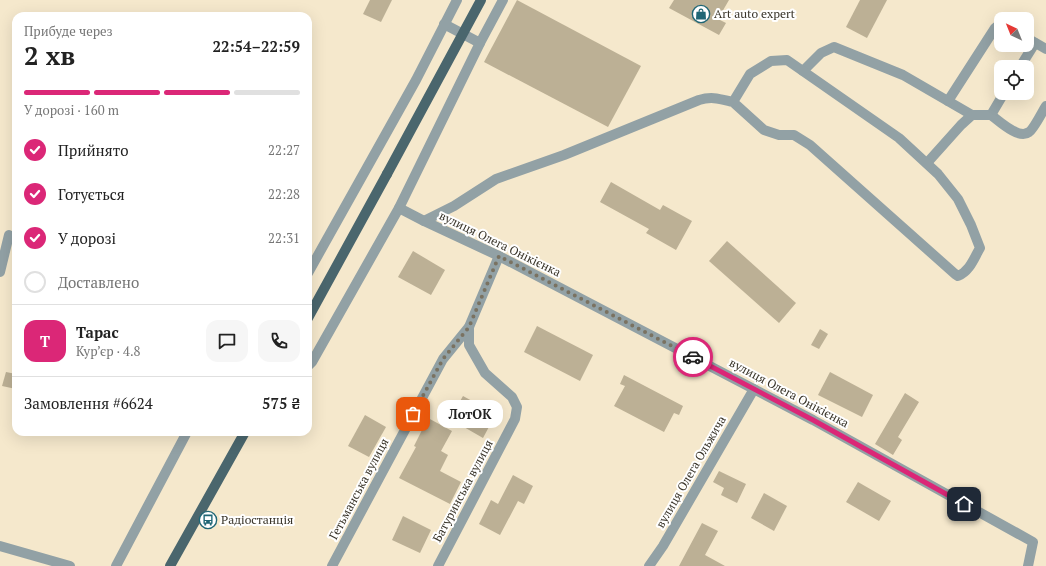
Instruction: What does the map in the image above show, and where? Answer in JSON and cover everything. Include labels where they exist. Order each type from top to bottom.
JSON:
[{"type":"main road","points":[[312,311],[481,0]]},
{"type":"main road","points":[[170,566],[243,436]]},
{"type":"street","points":[[312,266],[416,80],[457,0]]},
{"type":"street","points":[[312,362],[400,208],[480,43],[503,0]]},
{"type":"street","points":[[444,24],[480,43]]},
{"type":"street","points":[[948,101],[994,30]]},
{"type":"street","points":[[1034,42],[1046,49]]},
{"type":"street","points":[[803,71],[820,53],[834,48],[903,75],[972,115],[991,115],[1015,132],[1025,134],[1030,132],[1046,106]]},
{"type":"street","points":[[424,221],[454,206],[496,179],[564,155],[707,97],[715,97],[733,102],[764,130],[779,135],[794,135],[810,145],[955,274],[958,276],[969,268],[980,248],[958,198],[938,174],[899,138],[787,60],[771,61],[750,74],[733,102]]},
{"type":"street","points":[[991,115],[1000,100]]},
{"type":"street","points":[[927,163],[972,115]]},
{"type":"street","name":"вулиця Олега Онікієнка","points":[[400,208],[424,221],[499,256],[813,420],[1033,542],[1028,566]]},
{"type":"street","points":[[0,272],[9,235]]},
{"type":"street","name":"Гетьманська вулиця","points":[[332,566],[443,359],[469,327],[499,256]]},
{"type":"street","name":"Батуринська вулиця","points":[[438,566],[516,420],[517,407],[512,398],[485,373],[469,345],[469,327]]},
{"type":"street","name":"вулиця Олега Ольжича","points":[[649,566],[663,546],[754,389]]},
{"type":"street","points":[[116,566],[185,436]]},
{"type":"street","points":[[0,546],[70,566]]},
{"type":"building","points":[[370,0],[392,0],[381,22],[363,14]]},
{"type":"building","points":[[517,0],[641,66],[608,127],[484,62]]},
{"type":"building","name":"Art auto expert","points":[[674,0],[729,0],[718,19],[726,23],[719,35],[669,8]]},
{"type":"building","points":[[860,0],[887,0],[867,38],[846,27]]},
{"type":"building","points":[[611,182],[660,210],[663,205],[692,221],[676,250],[646,233],[649,229],[600,202]]},
{"type":"building","points":[[727,241],[796,303],[779,323],[709,261]]},
{"type":"building","points":[[413,251],[445,270],[431,295],[398,277]]},
{"type":"building","points":[[537,326],[593,355],[580,381],[524,352]]},
{"type":"building","points":[[820,329],[828,334],[819,349],[811,345]]},
{"type":"building","points":[[6,372],[12,373],[12,388],[2,386]]},
{"type":"building","points":[[830,372],[873,395],[862,417],[818,395]]},
{"type":"building","points":[[624,375],[683,406],[679,415],[674,413],[664,432],[614,406],[625,386],[620,384]]},
{"type":"building","points":[[905,393],[919,402],[898,437],[902,440],[893,455],[875,444]]},
{"type":"building","points":[[463,396],[483,407],[485,403],[498,410],[483,438],[450,419]]},
{"type":"building","points":[[365,415],[386,427],[369,457],[348,446]]},
{"type":"building","points":[[428,418],[452,431],[441,451],[448,455],[440,471],[461,482],[450,504],[399,478],[416,447],[414,446]]},
{"type":"building","points":[[719,471],[746,484],[737,503],[721,495],[724,488],[713,482]]},
{"type":"building","points":[[513,475],[533,486],[524,504],[518,501],[500,535],[479,524],[491,500],[498,504]]},
{"type":"building","points":[[858,482],[891,501],[879,521],[846,502]]},
{"type":"building","points":[[764,493],[787,506],[774,531],[751,518]]},
{"type":"building","points":[[403,516],[431,530],[420,553],[392,540]]},
{"type":"building","points":[[702,523],[718,531],[705,555],[725,566],[679,566]]},
{"type":"way so far","points":[[413,414],[443,359],[469,327],[499,256],[693,357]]},
{"type":"place","name":"Art auto expert","points":[[701,14]]},
{"type":"place","name":"ЛотОК","points":[[413,414]]},
{"type":"place","name":"Радіостанція","points":[[208,520]]},
{"type":"route","points":[[693,357],[813,420],[964,504]]}]
